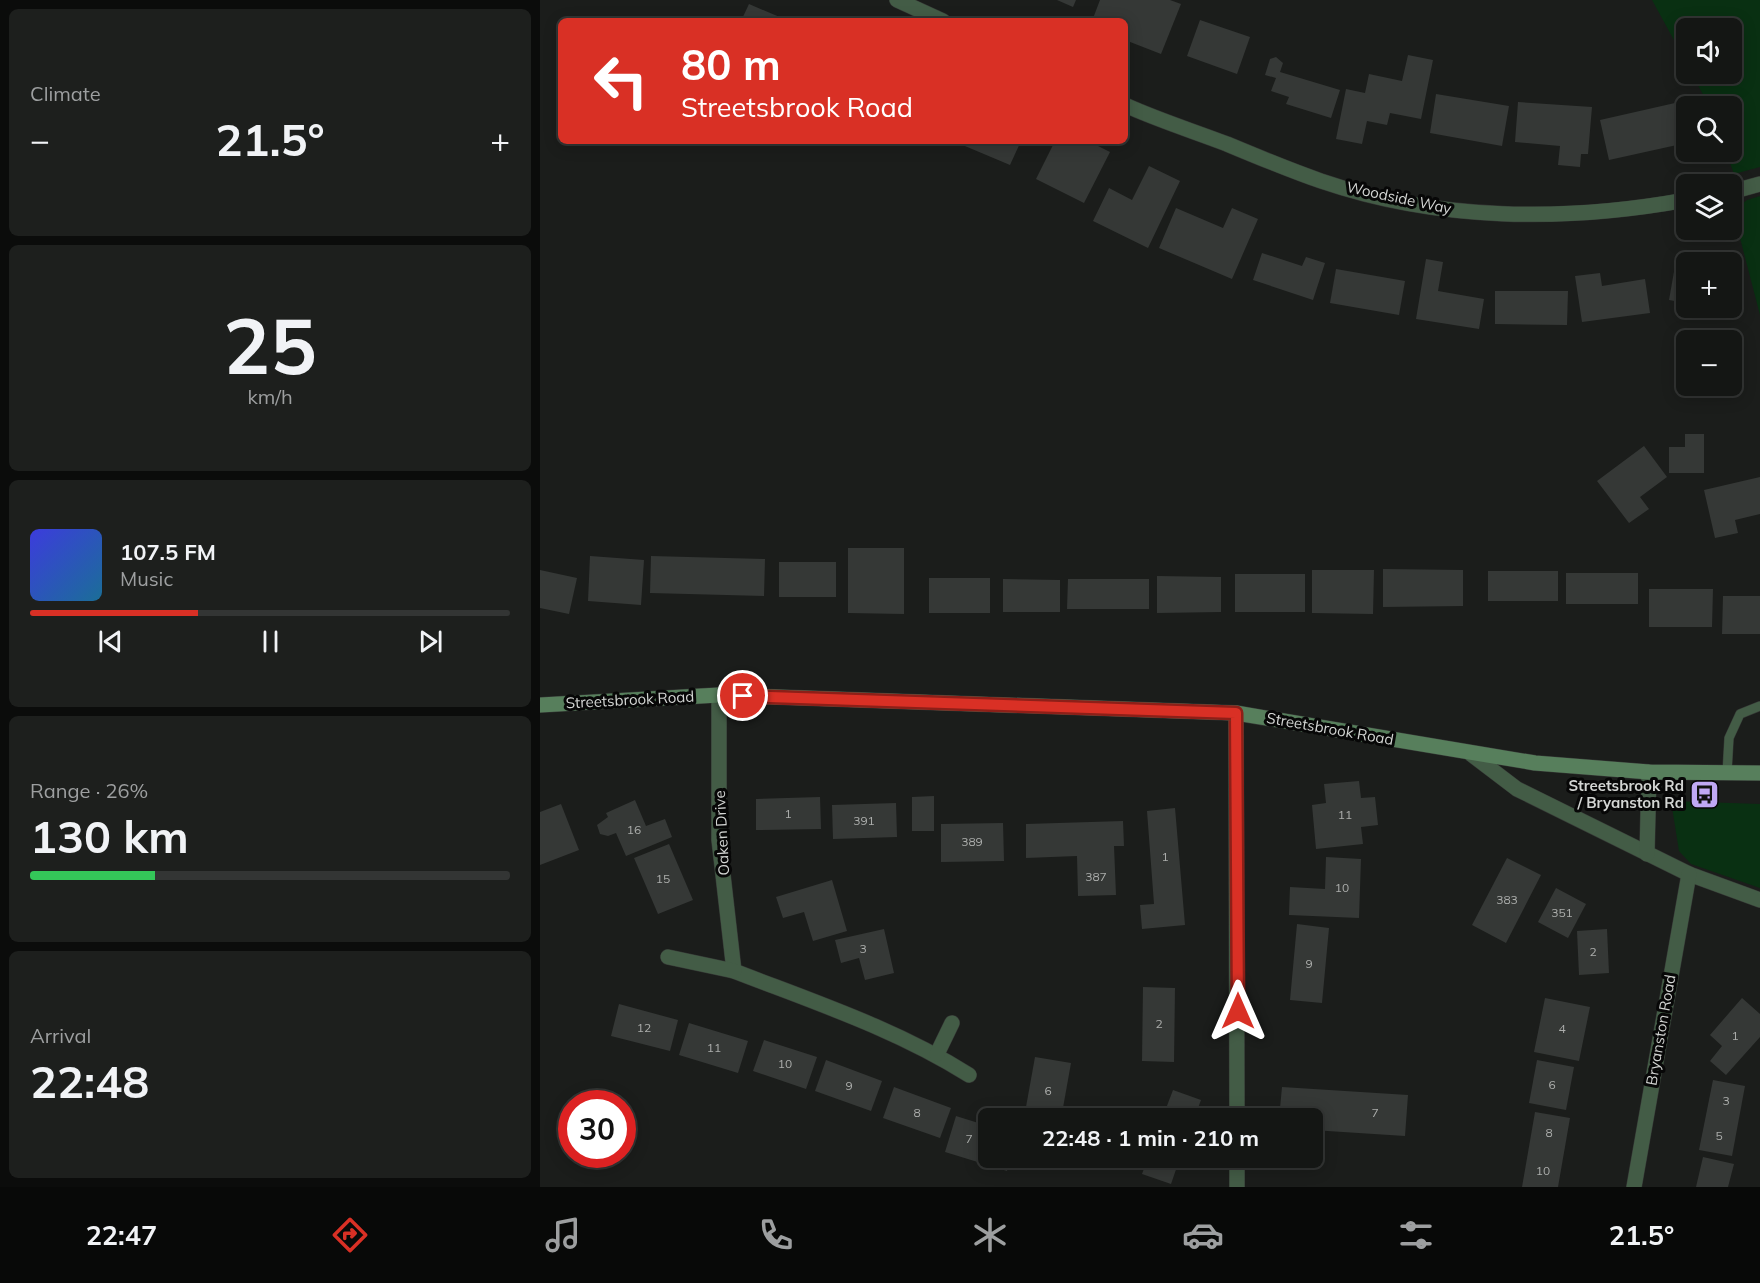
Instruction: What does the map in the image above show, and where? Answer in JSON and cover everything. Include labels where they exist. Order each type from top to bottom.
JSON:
[{"type":"main road","name":"Streetsbrook Road","points":[[540,705],[719,695],[1236,713],[1471,754],[1536,763],[1649,772],[1760,773]]},
{"type":"street","points":[[897,0],[936,18]]},
{"type":"street","name":"Woodside Way","points":[[1128,106],[1322,181],[1410,203],[1483,214],[1533,215],[1588,214],[1676,201]]},
{"type":"street","points":[[1742,189],[1760,184]]},
{"type":"street","name":"Oaken Drive","points":[[719,695],[719,840],[734,971]]},
{"type":"street","points":[[1236,713],[1238,1108]]},
{"type":"street","name":"Streetsbrook Road","points":[[1471,754],[1516,789],[1689,874],[1760,900]]},
{"type":"street","points":[[1647,854],[1649,772]]},
{"type":"street","name":"Bryanston Road","points":[[1634,1187],[1689,874]]},
{"type":"street","points":[[669,957],[734,971],[859,1020],[937,1054],[969,1075]]},
{"type":"street","points":[[937,1054],[952,1023]]},
{"type":"street","points":[[1237,1168],[1237,1187]]},
{"type":"lane","points":[[1727,773],[1730,738],[1740,714],[1760,706]]},
{"type":"green space","points":[[1652,0],[1760,0],[1760,167],[1734,174],[1730,162],[1742,162],[1742,96],[1704,96],[1697,84],[1742,84],[1742,18],[1676,18],[1676,44]]},
{"type":"green space","points":[[1760,196],[1760,315],[1741,240],[1742,204]]},
{"type":"green space","points":[[1671,801],[1760,804],[1760,888],[1691,864],[1679,851]]},
{"type":"building","points":[[1057,0],[1076,0],[1073,7]]},
{"type":"building","points":[[1100,0],[1170,0],[1181,4],[1161,54],[1128,41],[1128,18],[1093,18]]},
{"type":"building","points":[[749,4],[782,18],[742,18]]},
{"type":"building","points":[[1200,20],[1250,37],[1237,74],[1187,56]]},
{"type":"building","points":[[1408,55],[1433,60],[1421,119],[1390,113],[1387,125],[1367,121],[1362,144],[1336,139],[1346,89],[1365,93],[1369,74],[1402,81]]},
{"type":"building","points":[[1276,57],[1283,63],[1280,72],[1340,90],[1331,118],[1286,104],[1289,97],[1271,91],[1276,78],[1265,75],[1270,59]]},
{"type":"building","points":[[1436,94],[1509,106],[1502,146],[1430,133]]},
{"type":"building","points":[[1518,102],[1592,107],[1588,154],[1581,154],[1580,167],[1558,165],[1560,146],[1515,142]]},
{"type":"building","points":[[1676,103],[1676,145],[1609,160],[1600,120]]},
{"type":"building","points":[[960,144],[1020,144],[1010,165]]},
{"type":"building","points":[[1054,144],[1094,144],[1110,152],[1084,203],[1036,179]]},
{"type":"building","points":[[1149,166],[1180,181],[1148,248],[1093,221],[1109,188],[1132,200]]},
{"type":"building","points":[[1176,208],[1223,228],[1232,208],[1258,219],[1232,279],[1159,248]]},
{"type":"building","points":[[1262,253],[1302,266],[1306,257],[1325,263],[1313,300],[1253,280]]},
{"type":"building","points":[[1426,259],[1443,262],[1438,291],[1484,299],[1479,329],[1416,319]]},
{"type":"building","points":[[1675,266],[1676,266],[1676,301],[1669,300]]},
{"type":"building","points":[[1336,269],[1405,281],[1399,315],[1330,303]]},
{"type":"building","points":[[1600,273],[1602,286],[1645,279],[1650,313],[1582,322],[1575,276]]},
{"type":"building","points":[[1495,291],[1568,291],[1567,325],[1495,324]]},
{"type":"building","points":[[1685,434],[1704,434],[1704,473],[1669,473],[1669,447],[1685,447]]},
{"type":"building","points":[[1644,446],[1667,477],[1640,497],[1649,509],[1629,523],[1597,481]]},
{"type":"building","points":[[1760,477],[1760,514],[1735,520],[1738,533],[1715,538],[1704,490]]},
{"type":"building","points":[[848,548],[904,548],[904,614],[848,613]]},
{"type":"building","points":[[590,556],[644,560],[641,605],[588,601]]},
{"type":"building","points":[[651,556],[765,559],[764,596],[650,593]]},
{"type":"building","points":[[779,562],[836,562],[836,597],[779,597]]},
{"type":"building","points":[[1383,569],[1463,570],[1463,606],[1383,607]]},
{"type":"building","points":[[540,570],[577,578],[569,614],[540,608]]},
{"type":"building","points":[[1312,570],[1374,570],[1373,614],[1312,613]]},
{"type":"building","points":[[1488,571],[1558,571],[1558,601],[1488,601]]},
{"type":"building","points":[[1566,573],[1638,573],[1638,604],[1566,604]]},
{"type":"building","points":[[1235,574],[1305,574],[1305,612],[1235,612]]},
{"type":"building","points":[[1157,576],[1221,577],[1221,612],[1157,613]]},
{"type":"building","points":[[929,578],[990,578],[990,613],[929,613]]},
{"type":"building","points":[[1003,579],[1060,580],[1060,612],[1003,612]]},
{"type":"building","points":[[1068,579],[1149,579],[1149,609],[1067,609]]},
{"type":"building","points":[[1649,589],[1713,589],[1712,627],[1649,627]]},
{"type":"building","points":[[1723,596],[1760,596],[1760,634],[1722,634]]},
{"type":"building","points":[[1359,781],[1361,798],[1375,797],[1378,825],[1361,827],[1363,844],[1316,849],[1312,805],[1326,803],[1324,784]]},
{"type":"building","points":[[934,796],[934,831],[912,831],[912,797]]},
{"type":"building","points":[[820,797],[821,829],[756,830],[756,799]]},
{"type":"building","points":[[635,800],[646,826],[665,819],[672,837],[626,856],[616,833],[608,836],[600,834],[597,825],[608,817],[606,813]]},
{"type":"building","points":[[896,803],[897,837],[833,839],[832,805]]},
{"type":"building","points":[[561,804],[579,850],[540,865],[540,812]]},
{"type":"building","points":[[1175,808],[1185,925],[1142,929],[1140,905],[1154,904],[1147,811]]},
{"type":"building","points":[[1123,821],[1124,846],[1114,846],[1116,895],[1078,896],[1077,856],[1026,858],[1026,824]]},
{"type":"building","points":[[1003,823],[1004,861],[941,862],[941,824]]},
{"type":"building","points":[[669,844],[693,900],[658,914],[634,858]]},
{"type":"building","points":[[1326,857],[1361,859],[1359,918],[1289,915],[1290,887],[1325,889]]},
{"type":"building","points":[[1507,858],[1541,875],[1506,943],[1472,925]]},
{"type":"building","points":[[832,880],[847,931],[813,941],[804,912],[783,918],[776,897]]},
{"type":"building","points":[[1556,888],[1586,904],[1568,938],[1538,922]]},
{"type":"building","points":[[1297,924],[1329,928],[1322,1003],[1290,1000]]},
{"type":"building","points":[[884,929],[894,973],[865,980],[859,958],[841,963],[835,940]]},
{"type":"building","points":[[1607,929],[1609,973],[1579,975],[1577,931]]},
{"type":"building","points":[[1143,987],[1175,988],[1174,1062],[1142,1061]]},
{"type":"building","points":[[1545,998],[1590,1007],[1579,1061],[1534,1052]]},
{"type":"building","points":[[1742,998],[1760,1014],[1760,1037],[1726,1075],[1710,1061],[1722,1046],[1710,1035]]},
{"type":"building","points":[[619,1004],[678,1020],[670,1051],[611,1036]]},
{"type":"building","points":[[689,1023],[748,1041],[738,1073],[679,1055]]},
{"type":"building","points":[[764,1040],[817,1057],[806,1089],[753,1071]]},
{"type":"building","points":[[1035,1057],[1071,1063],[1063,1108],[1026,1108]]},
{"type":"building","points":[[826,1060],[882,1081],[871,1111],[815,1091]]},
{"type":"building","points":[[1537,1060],[1574,1067],[1566,1110],[1529,1103]]},
{"type":"building","points":[[1713,1080],[1745,1086],[1732,1156],[1699,1150]]},
{"type":"building","points":[[894,1087],[951,1108],[940,1138],[883,1118]]},
{"type":"building","points":[[1282,1087],[1408,1095],[1405,1136],[1323,1131],[1323,1108],[1280,1108]]},
{"type":"building","points":[[1173,1090],[1201,1100],[1198,1108],[1166,1108]]},
{"type":"building","points":[[1535,1112],[1570,1118],[1558,1187],[1522,1187]]},
{"type":"building","points":[[956,1116],[978,1123],[978,1162],[945,1152]]},
{"type":"building","points":[[1703,1157],[1734,1164],[1728,1187],[1696,1187]]},
{"type":"building","points":[[1144,1168],[1177,1168],[1171,1184],[1142,1174]]},
{"type":"place","name":"Streetsbrook Rd / Bryanston Rd","points":[[1705,795]]},
{"type":"route","points":[[743,696],[1236,713],[1238,1011]]}]
